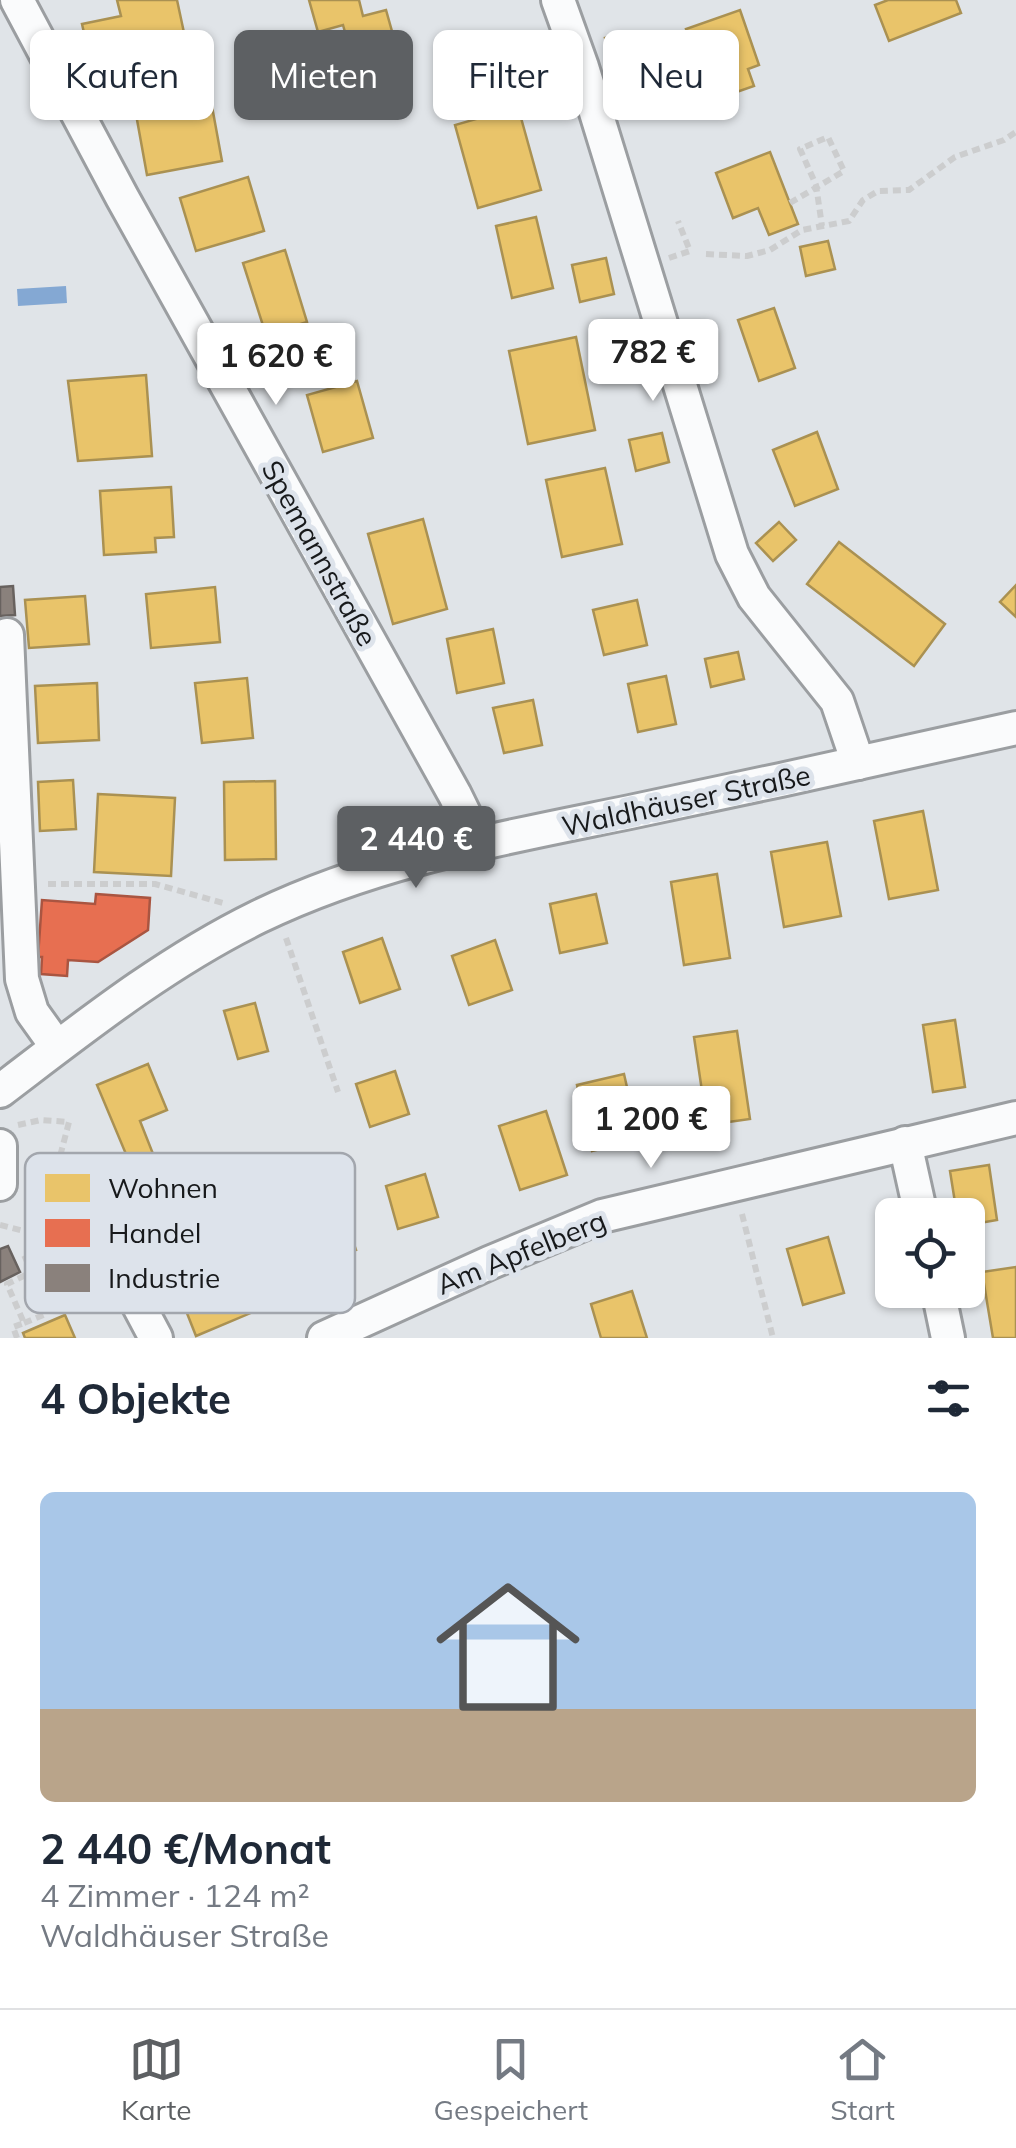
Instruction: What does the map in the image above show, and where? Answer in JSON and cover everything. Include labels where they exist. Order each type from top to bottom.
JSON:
[{"type":"street","name":"Spemannstraße","points":[[16,0],[478,844]]},
{"type":"street","points":[[558,0],[732,554],[754,597],[837,701],[858,763]]},
{"type":"street","points":[[7,635],[8,884],[22,980],[32,1012],[57,1047]]},
{"type":"street","name":"Waldhäuser Straße","points":[[0,1091],[177,962],[266,913],[349,878],[478,844],[1016,728]]},
{"type":"street","name":"Am Apfelberg","points":[[324,1338],[571,1228],[622,1211],[1016,1118]]},
{"type":"street","points":[[0,1184],[7,1136]]},
{"type":"street","points":[[905,1143],[917,1198]]},
{"type":"street","points":[[942,1308],[948,1338]]},
{"type":"street","points":[[143,1313],[156,1338]]},
{"type":"path","points":[[706,254],[747,256],[770,250],[802,230],[849,221],[863,200],[878,191],[909,190],[955,156],[1004,140],[1016,132]]},
{"type":"path","points":[[790,203],[816,185],[844,171],[828,137],[800,149],[816,185],[822,226]]},
{"type":"path","points":[[8,884],[155,884],[266,913],[338,1092]]},
{"type":"path","points":[[7,1136],[41,1120],[69,1122],[61,1153]]},
{"type":"path","points":[[734,1183],[773,1338]]},
{"type":"path","points":[[0,1225],[25,1231]]},
{"type":"path","points":[[24,1323],[7,1284],[25,1275]]},
{"type":"path","points":[[17,1338],[13,1328],[46,1314]]},
{"type":"water","points":[[66,286],[67,303],[18,306],[17,289]]},
{"type":"building: Wohnen","points":[[117,0],[177,0],[183,30],[83,30],[82,24],[121,16]]},
{"type":"building: Wohnen","points":[[309,0],[359,0],[363,16],[386,10],[392,30],[344,30],[343,25],[317,30]]},
{"type":"building: Wohnen","points":[[888,0],[956,0],[961,13],[889,41],[875,5]]},
{"type":"building: Wohnen","points":[[740,10],[759,65],[748,69],[754,86],[739,91],[739,30],[686,29]]},
{"type":"building: Wohnen","points":[[214,117],[222,161],[147,175],[137,120]]},
{"type":"building: Wohnen","points":[[472,120],[522,120],[541,190],[478,208],[455,125]]},
{"type":"building: Wohnen","points":[[770,152],[798,224],[769,235],[758,208],[733,218],[716,173]]},
{"type":"building: Wohnen","points":[[248,177],[264,231],[196,251],[180,198]]},
{"type":"building: Wohnen","points":[[536,217],[553,288],[512,298],[496,226]]},
{"type":"building: Wohnen","points":[[828,241],[835,269],[806,276],[800,247]]},
{"type":"building: Wohnen","points":[[285,250],[307,322],[266,335],[243,263]]},
{"type":"building: Wohnen","points":[[606,258],[614,294],[580,302],[572,265]]},
{"type":"building: Wohnen","points":[[774,308],[795,368],[759,381],[738,320]]},
{"type":"building: Wohnen","points":[[576,337],[595,430],[528,444],[509,351]]},
{"type":"building: Wohnen","points":[[146,375],[152,456],[78,461],[68,381]]},
{"type":"building: Wohnen","points":[[357,381],[373,438],[323,452],[307,395]]},
{"type":"building: Wohnen","points":[[817,432],[838,489],[795,506],[773,450]]},
{"type":"building: Wohnen","points":[[662,433],[669,462],[636,471],[629,440]]},
{"type":"building: Wohnen","points":[[605,468],[622,544],[562,557],[546,480]]},
{"type":"building: Wohnen","points":[[171,487],[174,537],[155,538],[156,552],[104,555],[100,491]]},
{"type":"building: Wohnen","points":[[423,519],[447,609],[393,624],[368,534]]},
{"type":"building: Wohnen","points":[[779,522],[796,540],[773,561],[756,543]]},
{"type":"building: Wohnen","points":[[839,542],[945,624],[914,666],[807,584]]},
{"type":"building: Wohnen","points":[[1016,585],[1016,617],[1000,602]]},
{"type":"building: Wohnen","points":[[215,587],[220,642],[151,648],[146,594]]},
{"type":"building: Wohnen","points":[[85,596],[89,644],[29,648],[25,600]]},
{"type":"building: Wohnen","points":[[637,600],[647,645],[604,655],[593,610]]},
{"type":"building: Wohnen","points":[[493,629],[504,683],[457,693],[447,639]]},
{"type":"building: Wohnen","points":[[738,652],[744,679],[711,687],[705,659]]},
{"type":"building: Wohnen","points":[[666,676],[676,724],[638,732],[628,684]]},
{"type":"building: Wohnen","points":[[247,678],[253,738],[202,743],[195,683]]},
{"type":"building: Wohnen","points":[[97,683],[99,740],[38,743],[35,686]]},
{"type":"building: Wohnen","points":[[533,700],[542,745],[504,753],[493,708]]},
{"type":"building: Wohnen","points":[[73,780],[76,829],[40,831],[38,782]]},
{"type":"building: Wohnen","points":[[275,781],[276,859],[225,860],[224,782]]},
{"type":"building: Wohnen","points":[[98,794],[175,798],[171,876],[94,872]]},
{"type":"building: Wohnen","points":[[923,811],[938,890],[889,899],[874,821]]},
{"type":"building: Wohnen","points":[[827,842],[841,916],[784,927],[771,852]]},
{"type":"building: Wohnen","points":[[717,874],[730,958],[684,965],[671,882]]},
{"type":"building: Wohnen","points":[[596,894],[607,943],[560,953],[550,904]]},
{"type":"building: Wohnen","points":[[382,938],[400,989],[360,1003],[343,952]]},
{"type":"building: Wohnen","points":[[495,940],[512,990],[469,1005],[452,956]]},
{"type":"building: Wohnen","points":[[255,1003],[268,1051],[238,1059],[224,1011]]},
{"type":"building: Wohnen","points":[[955,1020],[965,1087],[933,1092],[923,1025]]},
{"type":"building: Wohnen","points":[[737,1031],[750,1119],[707,1125],[694,1037]]},
{"type":"building: Wohnen","points":[[148,1064],[167,1110],[140,1121],[153,1153],[126,1153],[97,1085]]},
{"type":"building: Wohnen","points":[[395,1071],[409,1114],[370,1127],[356,1084]]},
{"type":"building: Wohnen","points":[[624,1074],[639,1140],[592,1151],[577,1085]]},
{"type":"building: Wohnen","points":[[546,1111],[567,1175],[520,1190],[499,1126]]},
{"type":"building: Wohnen","points":[[989,1165],[997,1220],[985,1222],[985,1198],[954,1198],[950,1171]]},
{"type":"building: Wohnen","points":[[425,1174],[438,1217],[398,1229],[386,1186]]},
{"type":"building: Wohnen","points":[[828,1237],[844,1293],[803,1305],[787,1249]]},
{"type":"building: Wohnen","points":[[1016,1267],[1016,1338],[993,1338],[985,1272]]},
{"type":"building: Wohnen","points":[[632,1291],[647,1338],[601,1338],[591,1304]]},
{"type":"building: Wohnen","points":[[187,1313],[251,1313],[196,1336]]},
{"type":"building: Wohnen","points":[[65,1315],[75,1338],[25,1338],[23,1333]]},
{"type":"building: Handel","points":[[96,894],[150,898],[148,930],[98,962],[68,960],[67,976],[41,974],[42,957],[38,957],[42,900],[95,904]]},
{"type":"building: Industrie","points":[[13,586],[15,615],[0,616],[0,587]]},
{"type":"building: Industrie","points":[[8,1246],[20,1272],[0,1282],[0,1249]]}]
